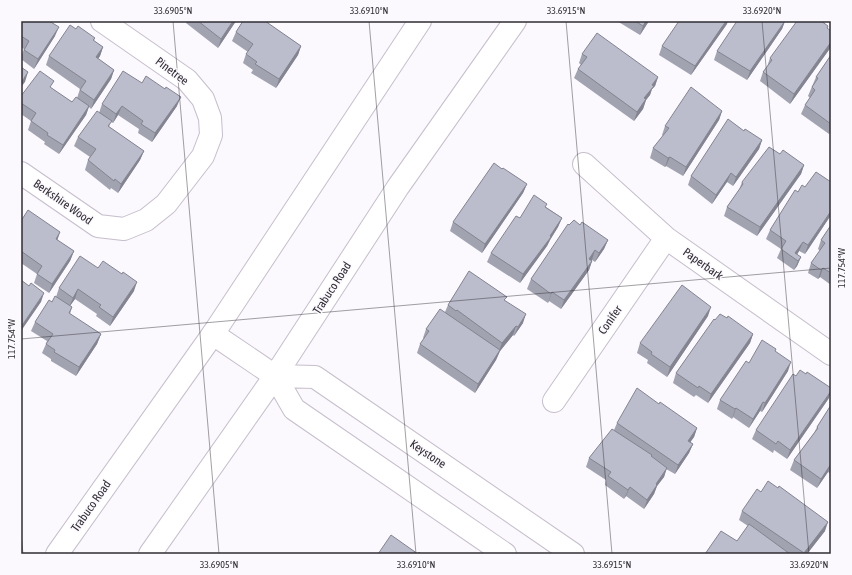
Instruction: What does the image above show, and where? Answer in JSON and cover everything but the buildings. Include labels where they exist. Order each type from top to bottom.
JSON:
[{"type":"street","name":"Pinetree","points":[[102,21],[187,80],[203,99],[210,118],[211,135],[203,156],[184,182]]},
{"type":"street","name":"Trabuco Road","points":[[57,554],[213,334],[420,21]]},
{"type":"street","name":"Trabuco Road","points":[[150,554],[275,376],[398,186],[515,21]]},
{"type":"street","name":"Paperbark","points":[[584,164],[666,238],[831,354]]},
{"type":"street","name":"Berkshire Wood","points":[[21,173],[98,226],[124,229],[146,220],[166,204],[184,182]]},
{"type":"street","name":"Conifer","points":[[554,401],[666,238]]},
{"type":"street","points":[[213,334],[275,376],[294,409],[505,554]]},
{"type":"street","name":"Keystone","points":[[275,376],[315,377],[574,554]]}]
